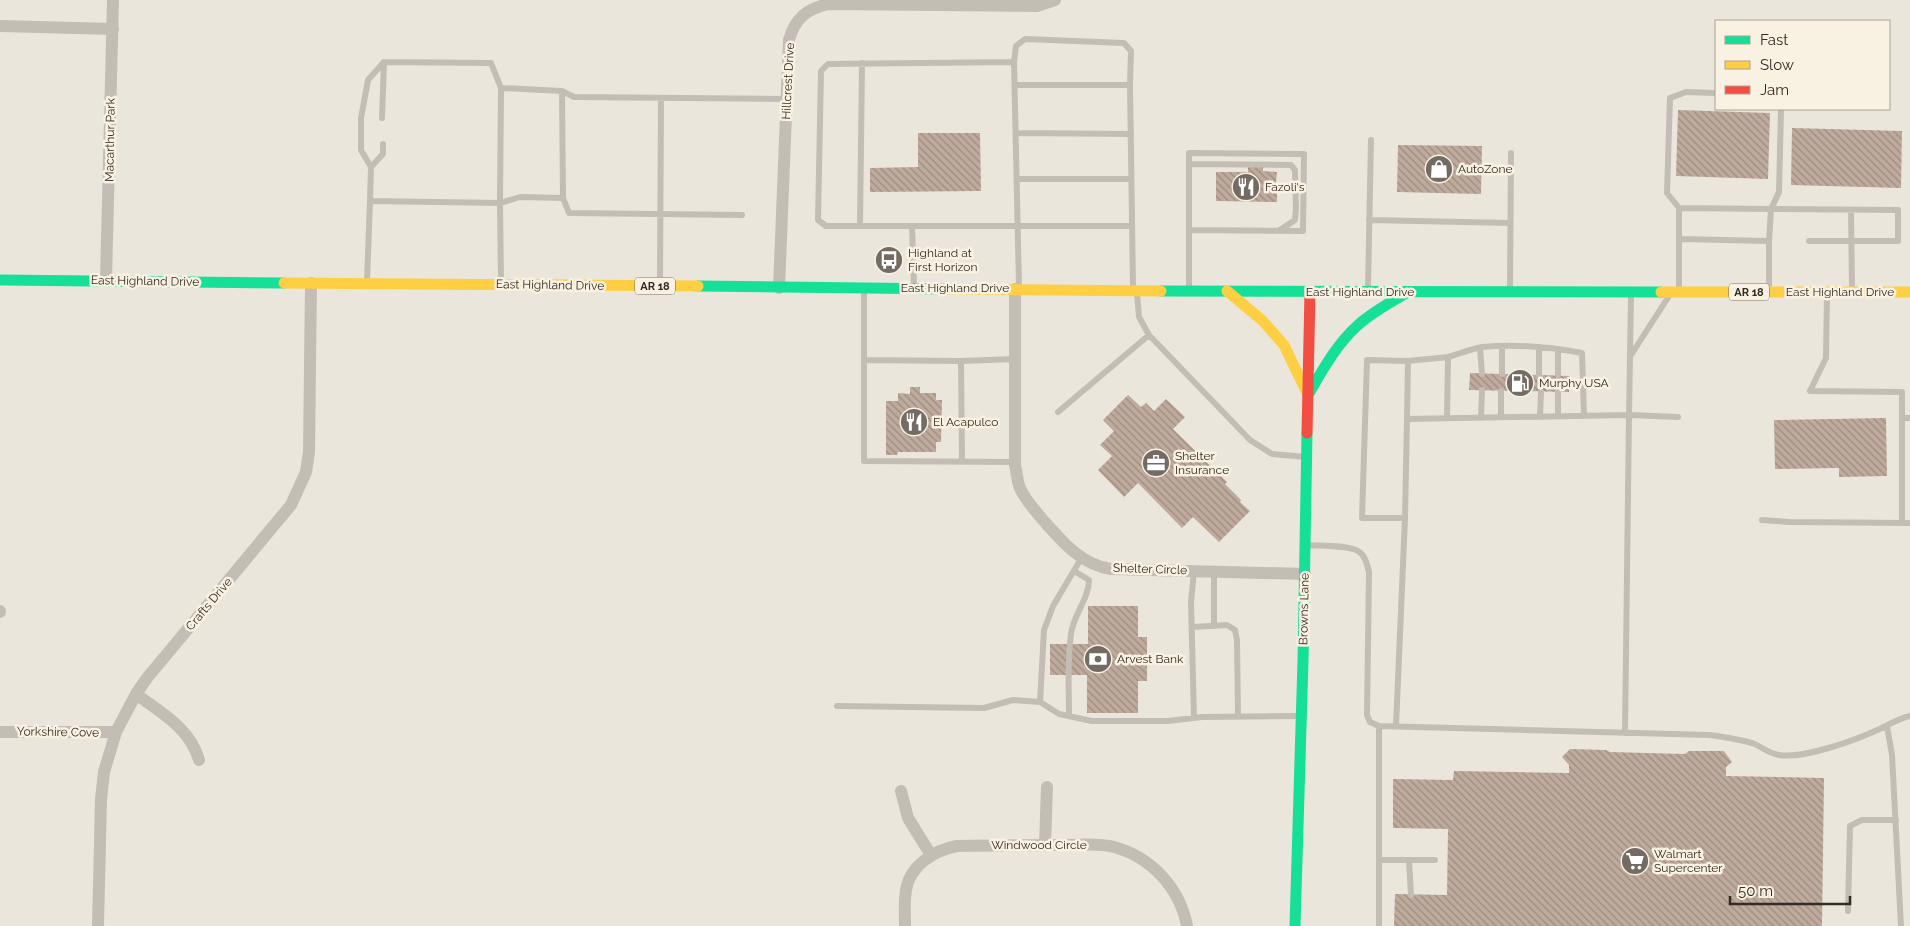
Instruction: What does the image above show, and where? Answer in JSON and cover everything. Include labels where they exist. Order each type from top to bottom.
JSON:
[{"type":"main road","name":"East Highland Drive","points":[[0,280],[1310,292],[1910,292]]},
{"type":"main road","points":[[1227,291],[1263,321],[1284,345],[1308,395]]},
{"type":"main road","name":"Browns Lane","points":[[1295,926],[1305,574],[1310,292]]},
{"type":"main road","points":[[1308,395],[1334,352],[1355,328],[1377,310],[1408,292]]},
{"type":"street","name":"Macarthur Park","points":[[106,280],[113,0]]},
{"type":"street","name":"Hillcrest Drive","points":[[779,288],[789,40],[792,28],[799,19],[818,6],[828,4],[1037,6],[1055,0]]},
{"type":"street","points":[[0,26],[112,29]]},
{"type":"street","name":"Crafts Drive","points":[[98,926],[101,799],[104,772],[116,732],[136,694],[147,678],[291,505],[306,472],[309,452],[311,283]]},
{"type":"street","name":"Shelter Circle","points":[[1017,289],[1015,359],[1015,462],[1017,478],[1020,490],[1030,505],[1068,548],[1082,558],[1105,568],[1305,574]]},
{"type":"street","points":[[136,694],[179,725],[192,741],[198,760]]},
{"type":"street","name":"Yorkshire Cove","points":[[0,732],[116,732]]},
{"type":"street","points":[[1045,845],[1047,787]]},
{"type":"street","points":[[901,791],[908,818],[931,855]]},
{"type":"street","name":"Windwood Circle","points":[[904,926],[906,890],[909,878],[916,868],[931,855],[957,846],[1045,845],[1111,846],[1142,859],[1159,871],[1176,894],[1184,912],[1187,926]]},
{"type":"lane","points":[[1017,289],[1018,227],[1014,62],[1016,46],[1025,39],[1124,43],[1131,51],[1132,226],[1135,290],[1139,317],[1149,335],[1250,440],[1272,454],[1307,457]]},
{"type":"lane","points":[[382,118],[384,62]]},
{"type":"lane","points":[[367,282],[371,167],[361,150],[361,118],[368,80],[384,62],[491,62],[502,88],[500,203],[502,285]]},
{"type":"lane","points":[[1014,62],[828,64],[821,71],[818,220],[826,226],[1132,226]]},
{"type":"lane","points":[[860,226],[862,63]]},
{"type":"lane","points":[[1015,86],[1130,85]]},
{"type":"lane","points":[[502,88],[562,91],[574,97],[786,99]]},
{"type":"lane","points":[[562,91],[563,198],[569,213],[742,215]]},
{"type":"lane","points":[[1630,356],[1675,293],[1680,240],[1679,208],[1667,193],[1670,98],[1686,92],[1715,93]]},
{"type":"lane","points":[[660,98],[660,286]]},
{"type":"lane","points":[[1769,292],[1771,209],[1779,192],[1781,110]]},
{"type":"lane","points":[[1016,133],[1131,134]]},
{"type":"lane","points":[[1368,292],[1371,140]]},
{"type":"lane","points":[[371,167],[383,154],[383,144]]},
{"type":"lane","points":[[1189,230],[1303,231],[1304,154],[1189,153],[1189,164],[1189,230],[1189,291]]},
{"type":"lane","points":[[1510,292],[1511,153]]},
{"type":"lane","points":[[1189,164],[1291,165],[1296,170],[1295,220],[1279,231]]},
{"type":"lane","points":[[1017,179],[1131,179]]},
{"type":"lane","points":[[370,201],[500,203],[520,198],[563,198]]},
{"type":"lane","points":[[1679,208],[1898,210],[1898,241],[1809,241]]},
{"type":"lane","points":[[1851,210],[1852,292]]},
{"type":"lane","points":[[1369,220],[1510,223]]},
{"type":"lane","points":[[912,226],[914,288]]},
{"type":"lane","points":[[1680,240],[1769,241]]},
{"type":"lane","points":[[864,288],[864,461],[1015,462]]},
{"type":"lane","points":[[1625,733],[1631,292]]},
{"type":"lane","points":[[1827,292],[1826,358],[1810,391],[1902,392],[1902,523]]},
{"type":"lane","points":[[1058,412],[1149,335]]},
{"type":"lane","points":[[1502,347],[1502,374]]},
{"type":"lane","points":[[1405,518],[1362,518],[1367,360],[1408,361],[1448,356],[1480,348],[1502,347],[1558,349],[1582,353],[1584,415]]},
{"type":"lane","points":[[1480,348],[1482,374]]},
{"type":"lane","points":[[1539,348],[1540,375]]},
{"type":"lane","points":[[1558,349],[1558,376]]},
{"type":"lane","points":[[1446,418],[1448,356]]},
{"type":"lane","points":[[864,360],[961,361],[1015,359]]},
{"type":"lane","points":[[961,361],[962,461]]},
{"type":"lane","points":[[1396,726],[1405,518],[1408,361]]},
{"type":"lane","points":[[1480,418],[1482,390]]},
{"type":"lane","points":[[1501,391],[1501,417]]},
{"type":"lane","points":[[1540,392],[1540,417]]},
{"type":"lane","points":[[1558,392],[1558,416]]},
{"type":"lane","points":[[1407,419],[1584,415],[1678,417]]},
{"type":"lane","points":[[1902,418],[1910,418]]},
{"type":"lane","points":[[1762,520],[1910,524]]},
{"type":"lane","points":[[1305,545],[1340,547],[1358,551],[1367,561],[1369,572],[1367,715],[1370,722],[1379,726],[1710,735],[1754,744],[1764,751],[1780,755],[1798,756],[1862,737],[1898,719],[1910,716]]},
{"type":"lane","points":[[1040,702],[1044,630],[1053,606],[1082,558]]},
{"type":"lane","points":[[1069,716],[1070,634],[1079,608],[1089,590],[1089,580],[1074,571]]},
{"type":"lane","points":[[1194,571],[1191,602],[1194,718]]},
{"type":"lane","points":[[1214,571],[1214,626]]},
{"type":"lane","points":[[1192,627],[1227,625],[1235,630],[1237,640],[1238,716]]},
{"type":"lane","points":[[837,706],[984,708],[1013,700],[1040,702],[1060,714],[1092,721],[1168,721],[1238,716],[1301,716]]},
{"type":"lane","points":[[1379,726],[1379,926]]},
{"type":"lane","points":[[1887,726],[1892,755],[1901,926]]},
{"type":"lane","points":[[1848,911],[1850,826],[1862,820],[1896,820]]},
{"type":"lane","points":[[1379,860],[1435,860]]},
{"type":"lane","points":[[1410,860],[1411,894]]},
{"type":"building","points":[[1678,110],[1770,113],[1768,179],[1676,176]]},
{"type":"building","points":[[1792,128],[1902,131],[1901,188],[1791,185]]},
{"type":"building","points":[[918,133],[980,133],[981,191],[870,192],[870,168],[918,167]]},
{"type":"building","name":"AutoZone","points":[[1398,145],[1482,146],[1481,194],[1397,192]]},
{"type":"building","name":"Fazoli's","points":[[1248,167],[1263,167],[1263,171],[1277,172],[1275,193],[1277,193],[1277,202],[1216,201],[1216,172],[1248,172]]},
{"type":"building","name":"Murphy USA","points":[[1470,373],[1570,376],[1569,392],[1469,390]]},
{"type":"building","name":"El Acapulco","points":[[910,387],[920,387],[920,393],[936,393],[936,400],[942,400],[941,442],[936,442],[936,452],[898,452],[897,455],[886,455],[886,401],[898,401],[898,393],[910,394]]},
{"type":"building","name":"Shelter Insurance","points":[[1128,395],[1141,407],[1146,403],[1154,411],[1166,399],[1185,417],[1173,429],[1227,482],[1225,484],[1250,511],[1219,542],[1193,517],[1182,528],[1138,483],[1124,497],[1098,470],[1112,456],[1100,445],[1114,431],[1103,420]]},
{"type":"building","points":[[1886,418],[1887,476],[1839,477],[1839,468],[1775,469],[1774,420]]},
{"type":"building","name":"Arvest Bank","points":[[1088,606],[1138,606],[1138,637],[1147,637],[1147,681],[1138,681],[1138,713],[1087,713],[1087,675],[1050,675],[1050,644],[1088,644]]},
{"type":"building","name":"Walmart Supercenter","points":[[1570,749],[1685,754],[1689,751],[1724,751],[1732,762],[1726,767],[1726,776],[1824,778],[1822,926],[1394,926],[1395,894],[1447,895],[1448,829],[1393,828],[1393,779],[1453,780],[1454,771],[1569,773],[1569,765],[1562,757]]},
{"type":"traffic: fast","points":[[0,280],[284,283]]},
{"type":"traffic: fast","points":[[698,286],[948,289]]},
{"type":"traffic: fast","points":[[1161,291],[1661,292]]},
{"type":"traffic: fast","points":[[1308,395],[1330,359],[1349,333],[1369,316],[1408,292]]},
{"type":"traffic: fast","points":[[1295,926],[1303,661],[1307,433]]},
{"type":"traffic: slow","points":[[284,283],[698,286]]},
{"type":"traffic: slow","points":[[948,289],[1161,291]]},
{"type":"traffic: slow","points":[[1227,291],[1263,321],[1284,345],[1306,391]]},
{"type":"traffic: slow","points":[[1661,292],[1910,292]]},
{"type":"traffic: jam","points":[[1307,433],[1310,292]]},
{"type":"place","name":"AutoZone","points":[[1439,169]]},
{"type":"place","name":"Fazoli's","points":[[1246,187]]},
{"type":"place","name":"Highland at First Horizon","points":[[889,260]]},
{"type":"place","name":"Murphy USA","points":[[1520,383]]},
{"type":"place","name":"El Acapulco","points":[[914,422]]},
{"type":"place","name":"Shelter Insurance","points":[[1156,463]]},
{"type":"place","name":"Arvest Bank","points":[[1098,659]]},
{"type":"place","name":"Walmart Supercenter","points":[[1635,861]]}]
